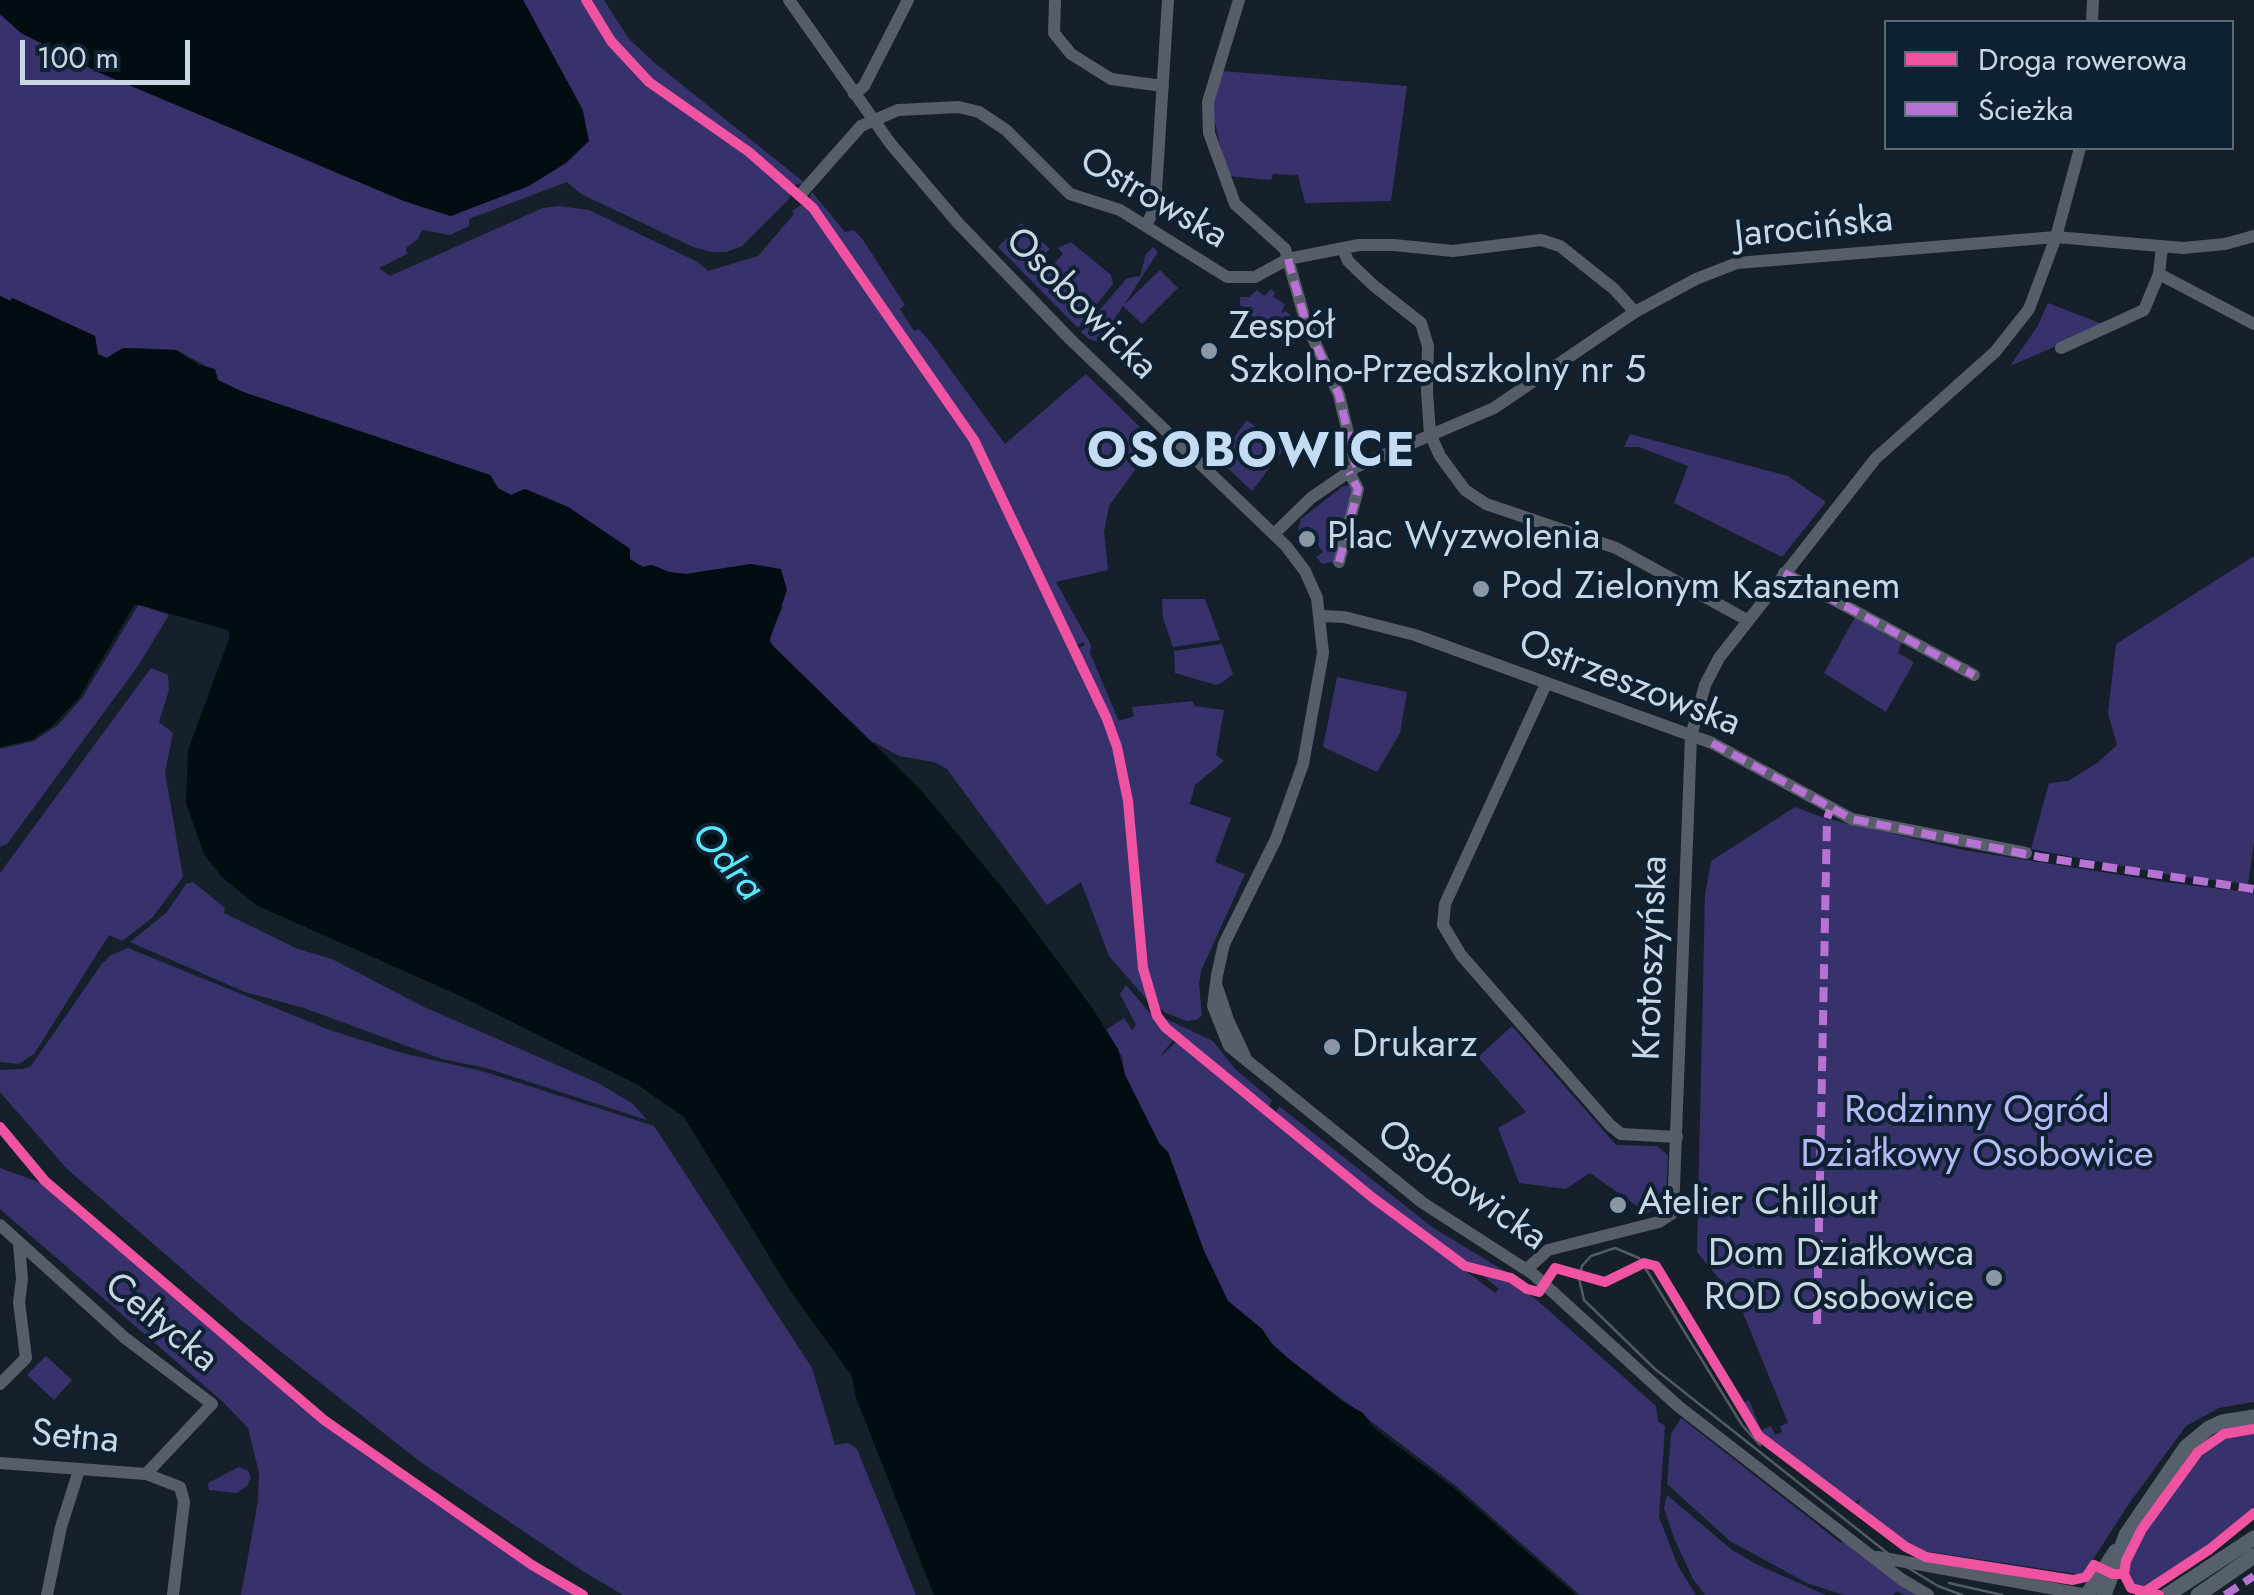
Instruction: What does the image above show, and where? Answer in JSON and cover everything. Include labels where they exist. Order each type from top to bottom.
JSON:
[{"type":"main road","points":[[2104,1595],[2119,1548],[2133,1522],[2186,1447],[2222,1422],[2254,1417]]},
{"type":"main road","points":[[2167,1595],[2254,1538]]},
{"type":"main road","points":[[2087,1595],[2119,1548]]},
{"type":"main road","points":[[2202,1592],[2254,1556]]},
{"type":"street","name":"Osobowicka","points":[[790,0],[854,94],[938,200],[1167,434],[1274,534],[1305,570],[1321,616],[1323,653],[1303,764],[1276,840],[1224,944],[1213,1006],[1230,1046],[1423,1203],[1527,1269],[1678,1406],[1870,1555],[1928,1595]]},
{"type":"street","points":[[854,94],[864,86],[908,0]]},
{"type":"street","points":[[1055,0],[1054,33],[1070,54],[1111,79],[1163,86]]},
{"type":"street","points":[[1146,226],[1156,207],[1168,0]]},
{"type":"street","points":[[1238,0],[1208,102],[1210,134],[1235,204],[1280,242],[1306,322],[1336,384],[1358,489],[1339,562]]},
{"type":"street","name":"Ostrowska","points":[[874,119],[898,110],[938,106],[979,112],[1006,130],[1070,194],[1120,210],[1215,270],[1236,279],[1255,277],[1288,258],[1376,244],[1453,252],[1546,241],[1560,246],[1614,289],[1635,312]]},
{"type":"street","points":[[800,194],[858,130],[874,119]]},
{"type":"street","name":"Krotoszyńska","points":[[1527,1269],[1548,1250],[1660,1222],[1673,1213],[1691,736],[1698,702],[1710,672],[1747,620],[1876,458],[1980,376],[2029,308],[2056,236],[2079,150]]},
{"type":"street","name":"Jarocińska","points":[[1274,534],[1312,498],[1353,470],[1508,399],[1635,312],[1696,279],[1753,260],[2056,236],[2206,247],[2254,236]]},
{"type":"street","points":[[2061,348],[2144,310],[2160,274],[2162,246]]},
{"type":"street","points":[[1342,249],[1373,285],[1424,328],[1429,354],[1426,392],[1430,434],[1440,456],[1465,490],[1476,499],[1616,548],[1747,620]]},
{"type":"street","points":[[2160,274],[2254,324]]},
{"type":"street","points":[[1784,573],[1974,675]]},
{"type":"street","name":"Ostrzeszowska","points":[[1321,616],[1395,629],[1712,744],[1852,820],[2026,853]]},
{"type":"street","points":[[1546,684],[1446,904],[1442,919],[1445,932],[1460,955],[1610,1125],[1621,1134],[1678,1137]]},
{"type":"street","name":"Celtycka","points":[[0,1225],[125,1338],[212,1404],[146,1474]]},
{"type":"street","points":[[0,1384],[26,1358],[19,1302],[20,1244]]},
{"type":"street","points":[[22,1279],[56,1276]]},
{"type":"street","name":"Setna","points":[[0,1463],[146,1474]]},
{"type":"street","points":[[47,1595],[61,1527],[79,1470]]},
{"type":"street","points":[[146,1474],[173,1482],[183,1491],[173,1595]]},
{"type":"street","name":"Osobowicka","points":[[1870,1555],[2087,1595]]},
{"type":"green space","points":[[523,0],[583,0],[599,29],[639,78],[773,175],[790,189],[790,198],[742,246],[712,252],[693,247],[581,194],[567,182],[469,219],[469,226],[450,235],[422,230],[406,248],[407,254],[379,268],[390,276],[543,208],[559,206],[589,210],[698,262],[708,271],[758,256],[794,214],[792,211],[801,205],[808,207],[969,437],[1106,723],[1124,797],[1148,1001],[1109,956],[1081,882],[1047,905],[947,769],[934,762],[899,756],[870,743],[775,651],[769,637],[783,607],[751,564],[686,574],[652,565],[643,567],[630,559],[629,548],[568,507],[525,489],[511,495],[498,488],[490,475],[243,392],[217,380],[215,371],[176,350],[123,348],[107,358],[98,354],[95,336],[13,298],[11,301],[0,296],[0,14],[21,33],[98,72],[404,201],[451,216],[583,110]]},
{"type":"green space","points":[[590,0],[604,0],[629,39],[656,64],[805,183],[794,185],[636,67]]},
{"type":"green space","points":[[1222,71],[1407,86],[1391,201],[1305,203],[1298,175],[1273,174],[1271,180],[1228,176],[1211,107]]},
{"type":"green space","points":[[812,192],[845,232],[854,230],[863,240],[905,305],[900,309],[912,328],[919,329],[928,339],[1005,444],[1086,374],[1155,442],[1109,506],[1104,532],[1108,570],[1056,582],[1091,645],[1090,653],[1119,721],[1134,716],[1132,707],[1193,701],[1194,706],[1224,710],[1216,755],[1224,761],[1195,785],[1190,804],[1231,818],[1215,862],[1245,874],[1201,971],[1202,1015],[1197,1020],[1187,1021],[1166,1013],[1153,999],[1126,771],[1112,725],[1077,649],[1085,645],[1083,642],[1075,646],[978,440],[809,198]]},
{"type":"green space","points":[[1021,223],[1050,249],[1043,256],[1053,265],[1063,254],[1058,248],[1071,242],[1111,275],[1113,284],[1078,328],[998,247]]},
{"type":"green space","points":[[1153,247],[1158,252],[1124,305],[1160,270],[1178,288],[1142,324],[1123,306],[1099,342],[1089,339],[1081,332],[1127,278],[1140,276],[1146,254]]},
{"type":"green space","points":[[1271,289],[1273,297],[1285,304],[1281,313],[1286,311],[1292,317],[1285,324],[1300,335],[1290,349],[1240,305],[1240,297],[1249,297],[1257,290],[1264,296]]},
{"type":"green space","points":[[2048,303],[2105,325],[2010,366],[2037,327]]},
{"type":"green space","points":[[1247,420],[1283,450],[1252,491],[1218,459]]},
{"type":"green space","points":[[1630,434],[1788,476],[1826,502],[1782,557],[1674,503],[1688,466],[1639,447],[1624,447]]},
{"type":"green space","points":[[1351,485],[1334,562],[1322,564],[1316,557],[1323,552],[1314,539],[1307,544],[1297,533],[1301,519],[1342,487]]},
{"type":"green space","points":[[2254,556],[2254,841],[2248,884],[2176,876],[2031,849],[2049,783],[2068,781],[2117,745],[2108,713],[2116,644]]},
{"type":"green space","points":[[1162,599],[1205,599],[1220,640],[1173,647],[1163,618]]},
{"type":"green space","points":[[139,604],[169,615],[138,666],[7,844],[0,847],[0,749],[34,741],[58,725],[82,698]]},
{"type":"green space","points":[[1855,617],[1901,643],[1898,653],[1914,662],[1886,712],[1824,673]]},
{"type":"green space","points":[[1222,644],[1233,674],[1223,682],[1216,685],[1175,673],[1174,651]]},
{"type":"green space","points":[[151,668],[168,675],[169,690],[159,722],[173,733],[165,772],[183,877],[152,918],[122,941],[109,935],[34,1054],[19,1064],[0,1062],[0,873]]},
{"type":"green space","points":[[1337,677],[1407,692],[1400,733],[1377,772],[1323,747]]},
{"type":"green space","name":"Rodzinny Ogród Działkowy Osobowice","points":[[1795,807],[1824,818],[1963,850],[2254,893],[2254,1402],[2219,1408],[2186,1426],[2079,1577],[1918,1550],[1857,1505],[1861,1499],[1854,1503],[1761,1430],[1771,1426],[1775,1435],[1782,1432],[1780,1426],[1788,1423],[1739,1303],[1697,1252],[1705,895],[1711,861]]},
{"type":"green space","points":[[193,882],[225,908],[224,913],[598,1083],[633,1104],[647,1120],[486,1068],[442,1059],[304,1008],[245,992],[130,942],[166,913],[186,884]]},
{"type":"green space","points":[[128,948],[327,1029],[402,1053],[482,1071],[654,1126],[812,1368],[835,1445],[848,1443],[857,1449],[916,1595],[623,1595],[419,1461],[241,1320],[67,1169],[0,1092],[0,1070],[31,1066],[101,965],[111,955]]},
{"type":"green space","points":[[1126,985],[1173,1040],[1158,1059],[1176,1042],[1495,1293],[1499,1289],[1475,1269],[1510,1281],[1537,1300],[1656,1406],[1658,1421],[1665,1426],[1659,1517],[1678,1566],[1696,1595],[1580,1595],[1456,1486],[1289,1359],[1262,1329],[1228,1301],[1204,1251],[1168,1152],[1159,1143],[1125,1075],[1122,1057],[1106,1030],[1124,1018],[1132,1030],[1136,1025],[1120,994]]},
{"type":"green space","points":[[1162,1017],[1213,1041],[1235,1069],[1272,1100],[1268,1109],[1178,1035]]},
{"type":"green space","points":[[1512,1026],[1616,1145],[1657,1146],[1668,1155],[1666,1194],[1661,1205],[1647,1213],[1590,1173],[1566,1189],[1519,1183],[1498,1128],[1526,1112],[1478,1057]]},
{"type":"green space","points":[[1279,1106],[1432,1227],[1511,1275],[1462,1260],[1423,1233],[1274,1116]]},
{"type":"green space","points":[[0,1168],[44,1184],[313,1415],[461,1521],[579,1595],[241,1595],[258,1501],[259,1473],[248,1428],[0,1209]]},
{"type":"green space","points":[[46,1356],[72,1380],[54,1400],[27,1375]]},
{"type":"green space","points":[[1749,1400],[1761,1429],[1742,1403]]},
{"type":"green space","points":[[1681,1418],[1841,1543],[1917,1595],[1897,1591],[1893,1595],[1844,1595],[1807,1583],[1730,1541],[1667,1484],[1671,1434]]},
{"type":"green space","points":[[2254,1434],[2251,1510],[2209,1546],[2145,1588],[2134,1586],[2128,1565],[2157,1512],[2191,1467],[2225,1439]]},
{"type":"green space","points":[[239,1467],[248,1471],[251,1478],[247,1486],[237,1493],[209,1490],[208,1483]]},
{"type":"green space","points":[[1667,1495],[1732,1550],[1826,1595],[1705,1595],[1674,1538],[1664,1508]]},
{"type":"water","points":[[0,0],[523,0],[583,111],[589,141],[566,163],[529,186],[451,216],[404,201],[98,72],[21,33],[0,14]]},
{"type":"water","name":"Odra","points":[[0,296],[95,336],[98,354],[107,358],[123,348],[176,350],[199,365],[215,369],[218,380],[243,392],[490,475],[498,488],[511,495],[525,489],[568,507],[630,549],[630,559],[643,567],[652,565],[686,574],[751,564],[781,569],[787,590],[769,642],[920,789],[1010,897],[1093,1009],[1118,1049],[1125,1075],[1159,1143],[1168,1152],[1204,1251],[1228,1301],[1262,1329],[1289,1359],[1363,1413],[1375,1429],[1454,1488],[1576,1595],[934,1595],[856,1398],[852,1376],[791,1292],[684,1117],[638,1085],[467,999],[256,905],[222,877],[204,854],[186,803],[188,750],[230,636],[228,630],[135,604],[78,699],[51,727],[31,740],[0,747]]},
{"type":"tram line","points":[[1760,1445],[1742,1425],[1639,1258],[1615,1248],[1591,1256],[1582,1266],[1579,1278],[1584,1300],[1655,1369],[1900,1563],[1938,1586],[1962,1595]]},
{"type":"tram line","points":[[1949,1583],[2002,1595]]},
{"type":"marked path","points":[[1288,259],[1306,323],[1339,395],[1356,467]]},
{"type":"marked path","points":[[1339,562],[1358,489],[1349,472]]},
{"type":"marked path","points":[[1784,573],[1974,675]]},
{"type":"marked path","points":[[1712,743],[1852,819],[2040,857],[2254,889]]},
{"type":"marked path","points":[[1817,1324],[1830,810]]},
{"type":"marked path","points":[[2225,1595],[2254,1576]]},
{"type":"cycle path","points":[[586,0],[611,41],[649,82],[749,152],[813,208],[974,440],[1117,747],[1128,801],[1143,968],[1157,1016],[1166,1028],[1373,1198],[1465,1266],[1511,1278],[1539,1292],[1555,1268],[1605,1282],[1644,1263],[1656,1266],[1759,1436],[1906,1547],[1926,1557],[2073,1580],[2086,1577],[2094,1565],[2113,1574],[2124,1574]]},
{"type":"cycle path","points":[[0,1127],[45,1181],[324,1420],[532,1565],[583,1595]]},
{"type":"cycle path","points":[[2159,1595],[2131,1588],[2124,1574],[2142,1529],[2198,1452],[2224,1434],[2254,1429]]},
{"type":"cycle path","points":[[2140,1595],[2210,1549],[2254,1513]]},
{"type":"place","name":"Zespół Szkolno-Przedszkolny nr 5","points":[[1209,351]]},
{"type":"place","name":"Plac Wyzwolenia","points":[[1307,539]]},
{"type":"place","name":"Pod Zielonym Kasztanem","points":[[1481,589]]},
{"type":"place","name":"Drukarz","points":[[1332,1047]]},
{"type":"place","name":"Atelier Chillout","points":[[1618,1205]]},
{"type":"place","name":"Dom Działkowca ROD Osobowice","points":[[1994,1278]]},
{"type":"district","name":"OSOBOWICE","points":[[1252,454]]}]
